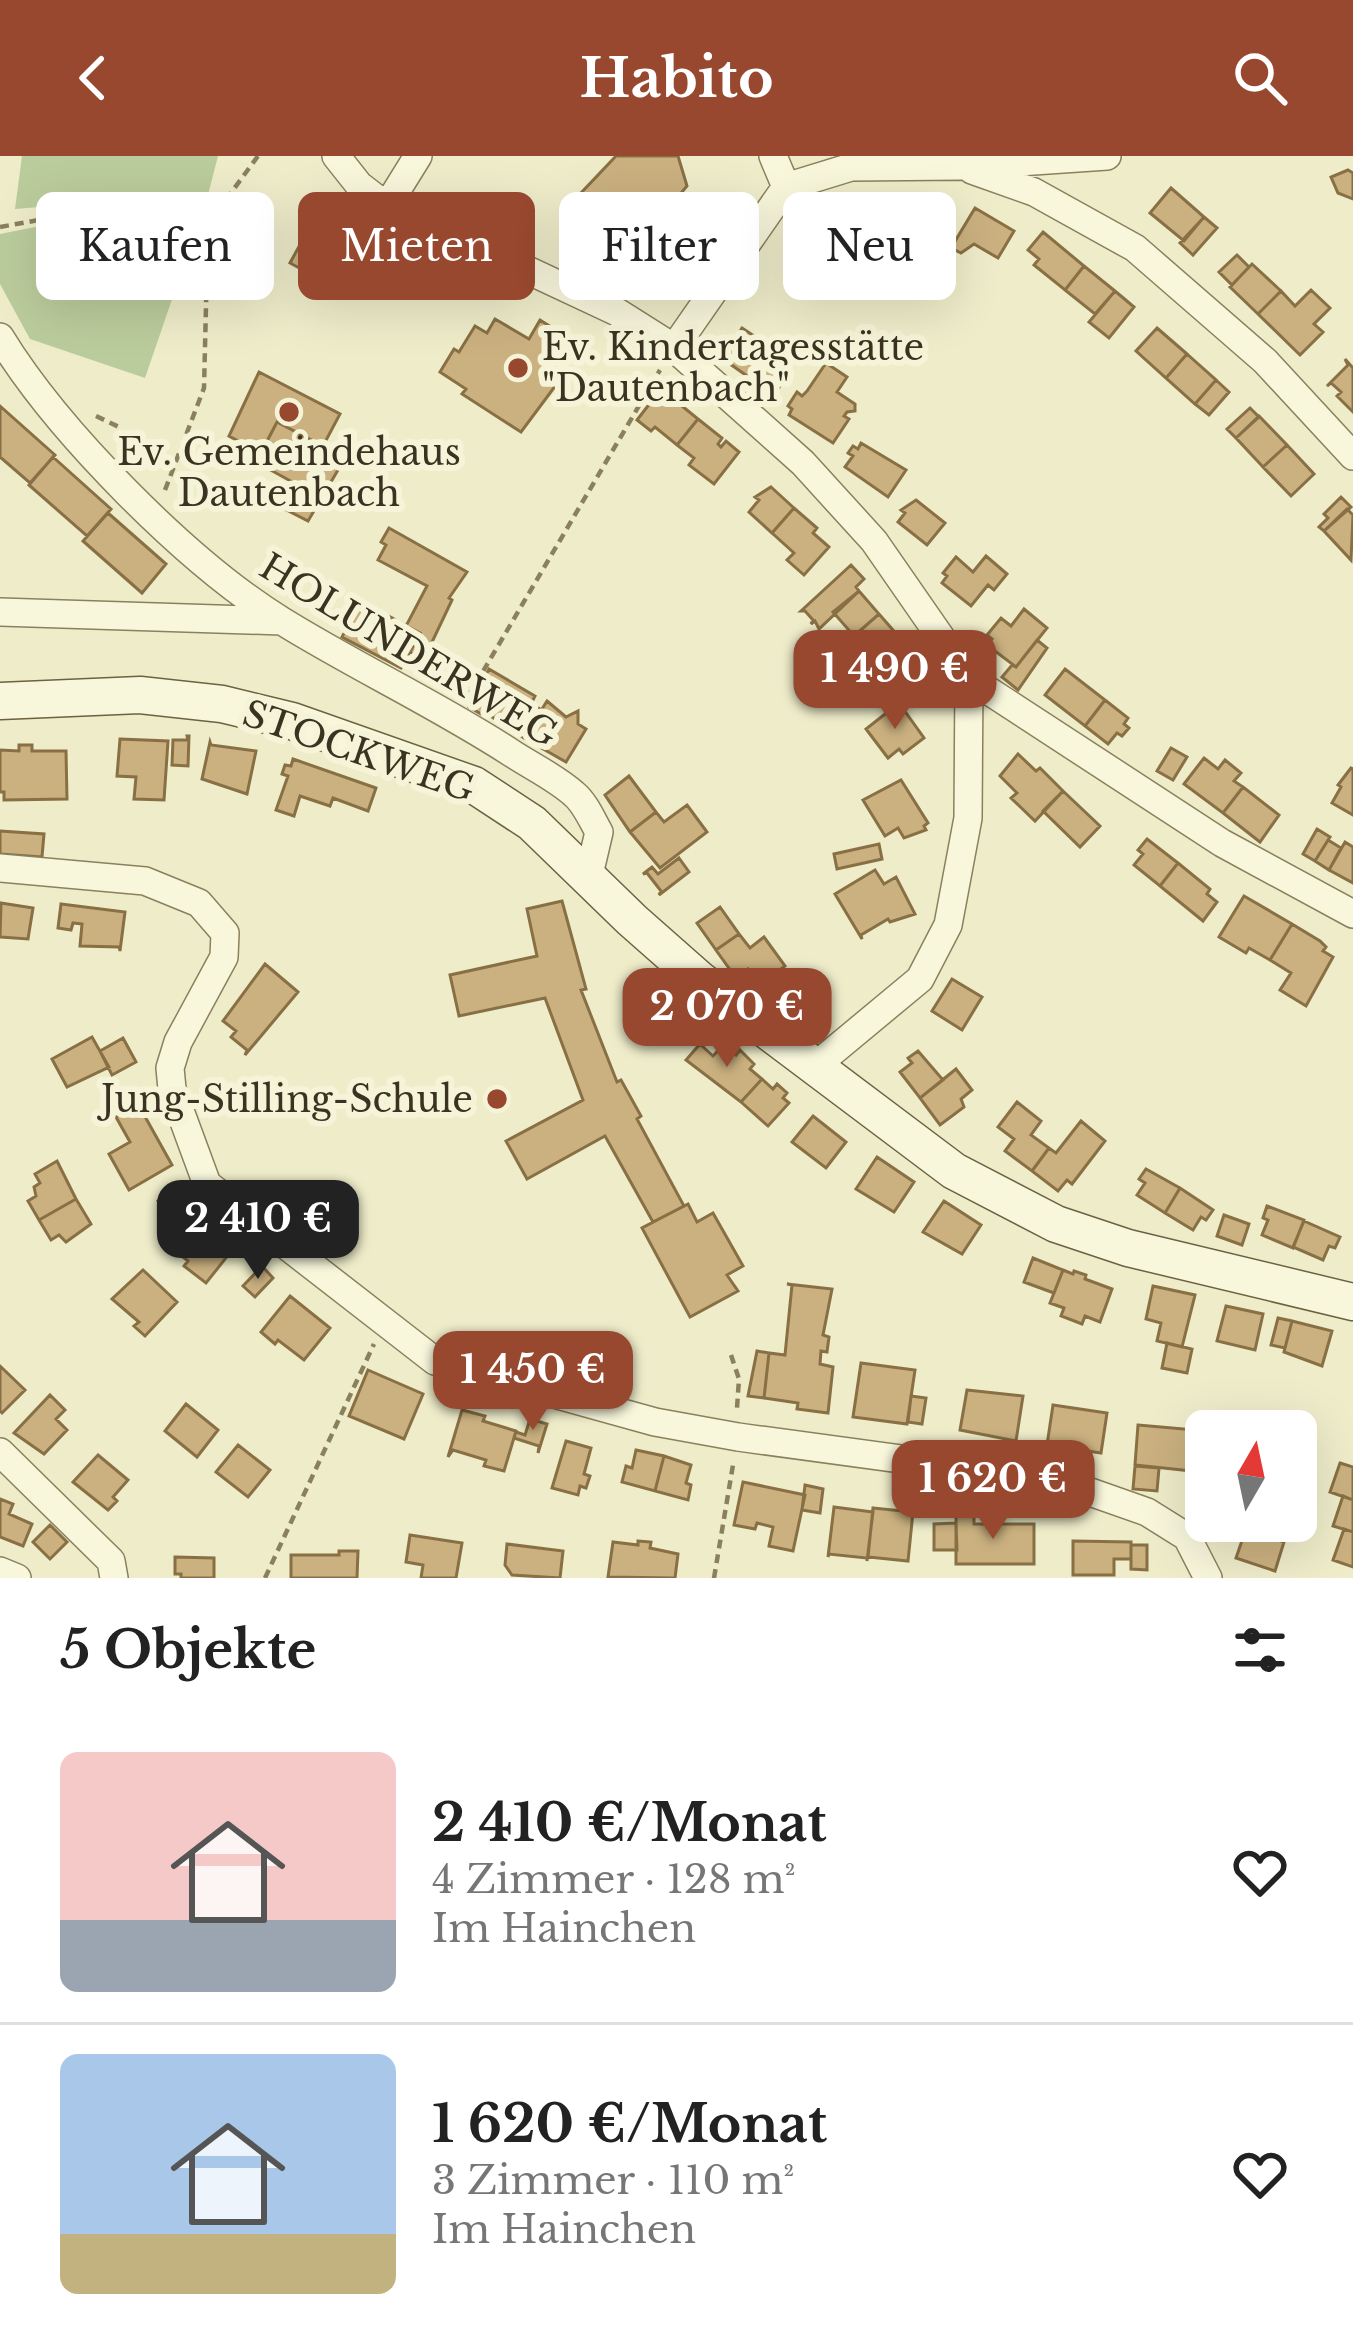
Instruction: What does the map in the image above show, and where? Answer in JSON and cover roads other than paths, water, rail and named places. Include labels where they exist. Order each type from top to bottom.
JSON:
[{"type":"street","points":[[336,156],[368,192]]},
{"type":"street","points":[[396,192],[418,156]]},
{"type":"street","points":[[772,156],[786,187]]},
{"type":"street","points":[[667,359],[786,187],[851,167],[962,166],[1107,156]]},
{"type":"street","points":[[962,166],[1034,192],[1135,248],[1265,361],[1353,456]]},
{"type":"street","points":[[535,274],[616,313],[667,359],[802,463],[874,541],[969,678],[1222,843],[1353,914]]},
{"type":"street","name":"HOLUNDERWEG","points":[[0,337],[23,375],[154,518],[239,592],[282,621],[456,717],[578,796],[599,832],[587,879]]},
{"type":"street","points":[[1,611],[282,621]]},
{"type":"street","points":[[814,1067],[920,979],[948,925],[968,818],[969,678]]},
{"type":"street","name":"STOCKWEG","points":[[0,701],[140,695],[222,704],[292,721],[474,785],[532,823],[700,980],[954,1172],[1056,1224],[1129,1248],[1353,1302]]},
{"type":"street","points":[[0,868],[146,881],[199,903],[225,933],[224,957],[178,1042],[170,1068],[172,1089],[207,1184],[435,1361],[655,1422],[1056,1480],[1147,1512],[1187,1537],[1208,1578]]},
{"type":"street","points":[[0,1451],[111,1561],[114,1578]]},
{"type":"street","points":[[0,1571],[17,1578]]},
{"type":"place","name":"Ev. Kindertagesstätte \"Dautenbach\"","points":[[518,368]]},
{"type":"place","name":"Ev. Gemeindehaus Dautenbach","points":[[289,412]]},
{"type":"place","name":"Jung-Stilling-Schule","points":[[497,1099]]}]
